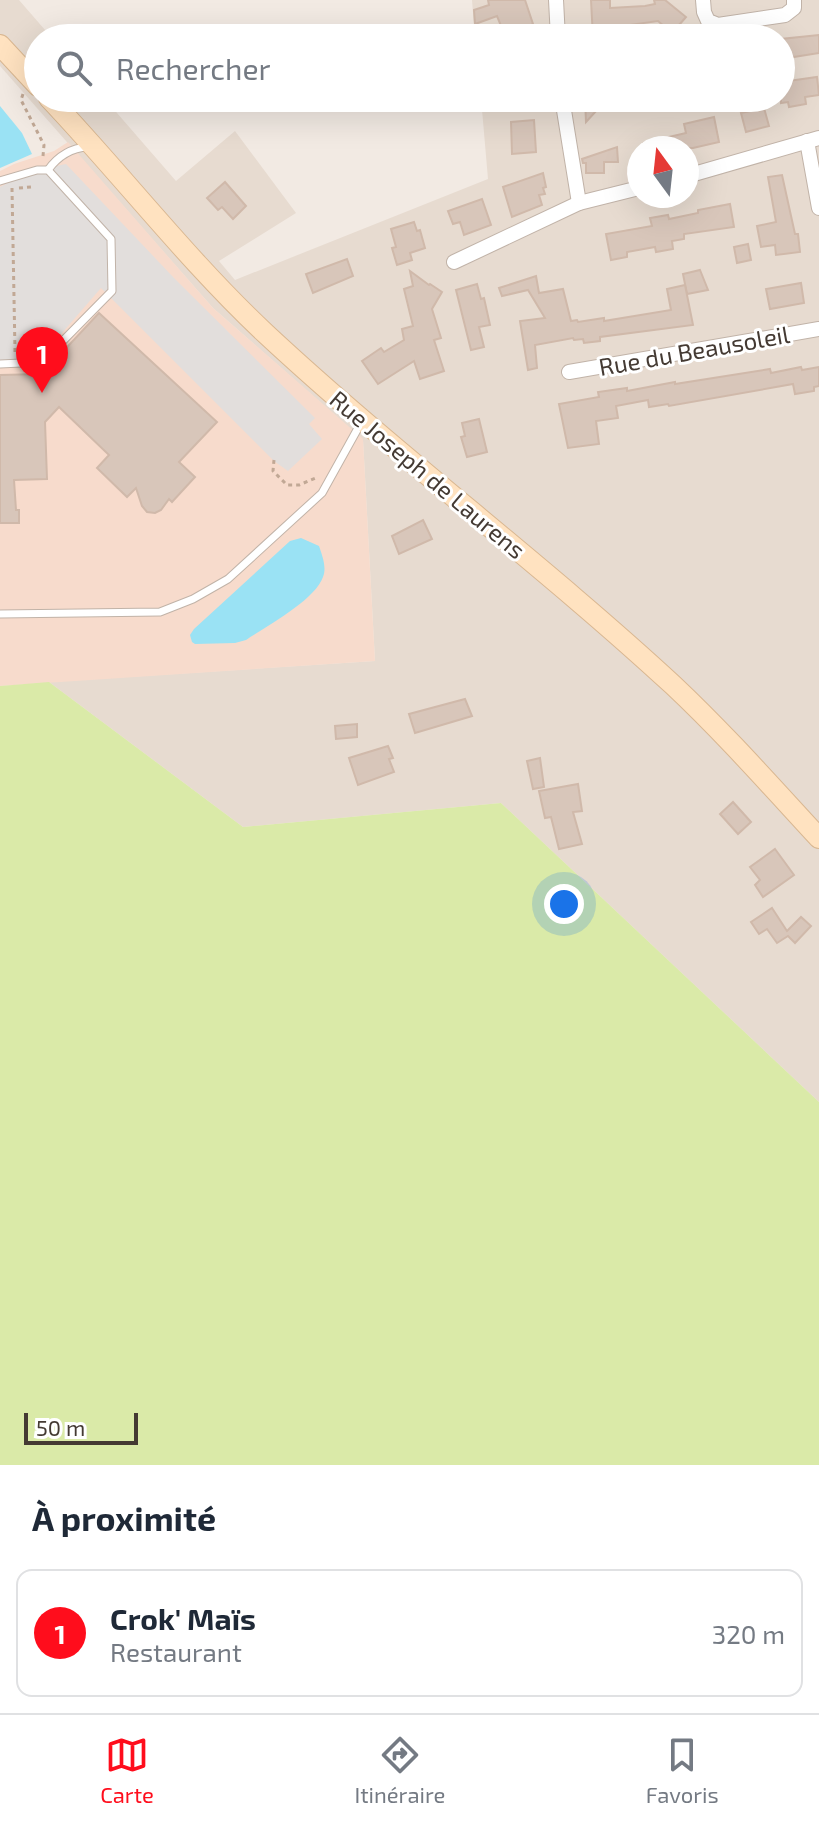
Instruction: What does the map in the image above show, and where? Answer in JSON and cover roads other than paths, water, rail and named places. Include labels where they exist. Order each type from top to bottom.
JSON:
[{"type":"main road","points":[[1,48],[24,80]]},
{"type":"main road","name":"Rue Joseph de Laurens","points":[[62,112],[186,251],[266,334],[674,686],[819,838]]},
{"type":"street","points":[[556,0],[557,24]]},
{"type":"street","points":[[703,0],[708,21],[716,24]]},
{"type":"street","points":[[725,24],[785,15],[794,8],[794,0]]},
{"type":"street","points":[[564,112],[579,203]]},
{"type":"street","points":[[699,172],[813,139],[819,208]]},
{"type":"street","points":[[454,262],[579,203],[627,191]]},
{"type":"street","name":"Rue du Beausoleil","points":[[569,372],[819,329]]},
{"type":"lane","points":[[0,181],[45,170],[57,157],[76,147],[99,151]]},
{"type":"lane","points":[[0,364],[42,362],[112,291],[111,239],[45,170]]},
{"type":"lane","points":[[0,614],[160,612],[193,599],[228,579],[322,493],[363,419]]},
{"type":"water","points":[[0,106],[22,133],[32,154],[0,168]]},
{"type":"water","points":[[301,538],[319,546],[324,561],[323,577],[311,595],[246,640],[235,643],[192,642],[190,635],[194,629],[290,541]]},
{"type":"place","name":"Crok' Maïs","points":[[42,393]]}]
